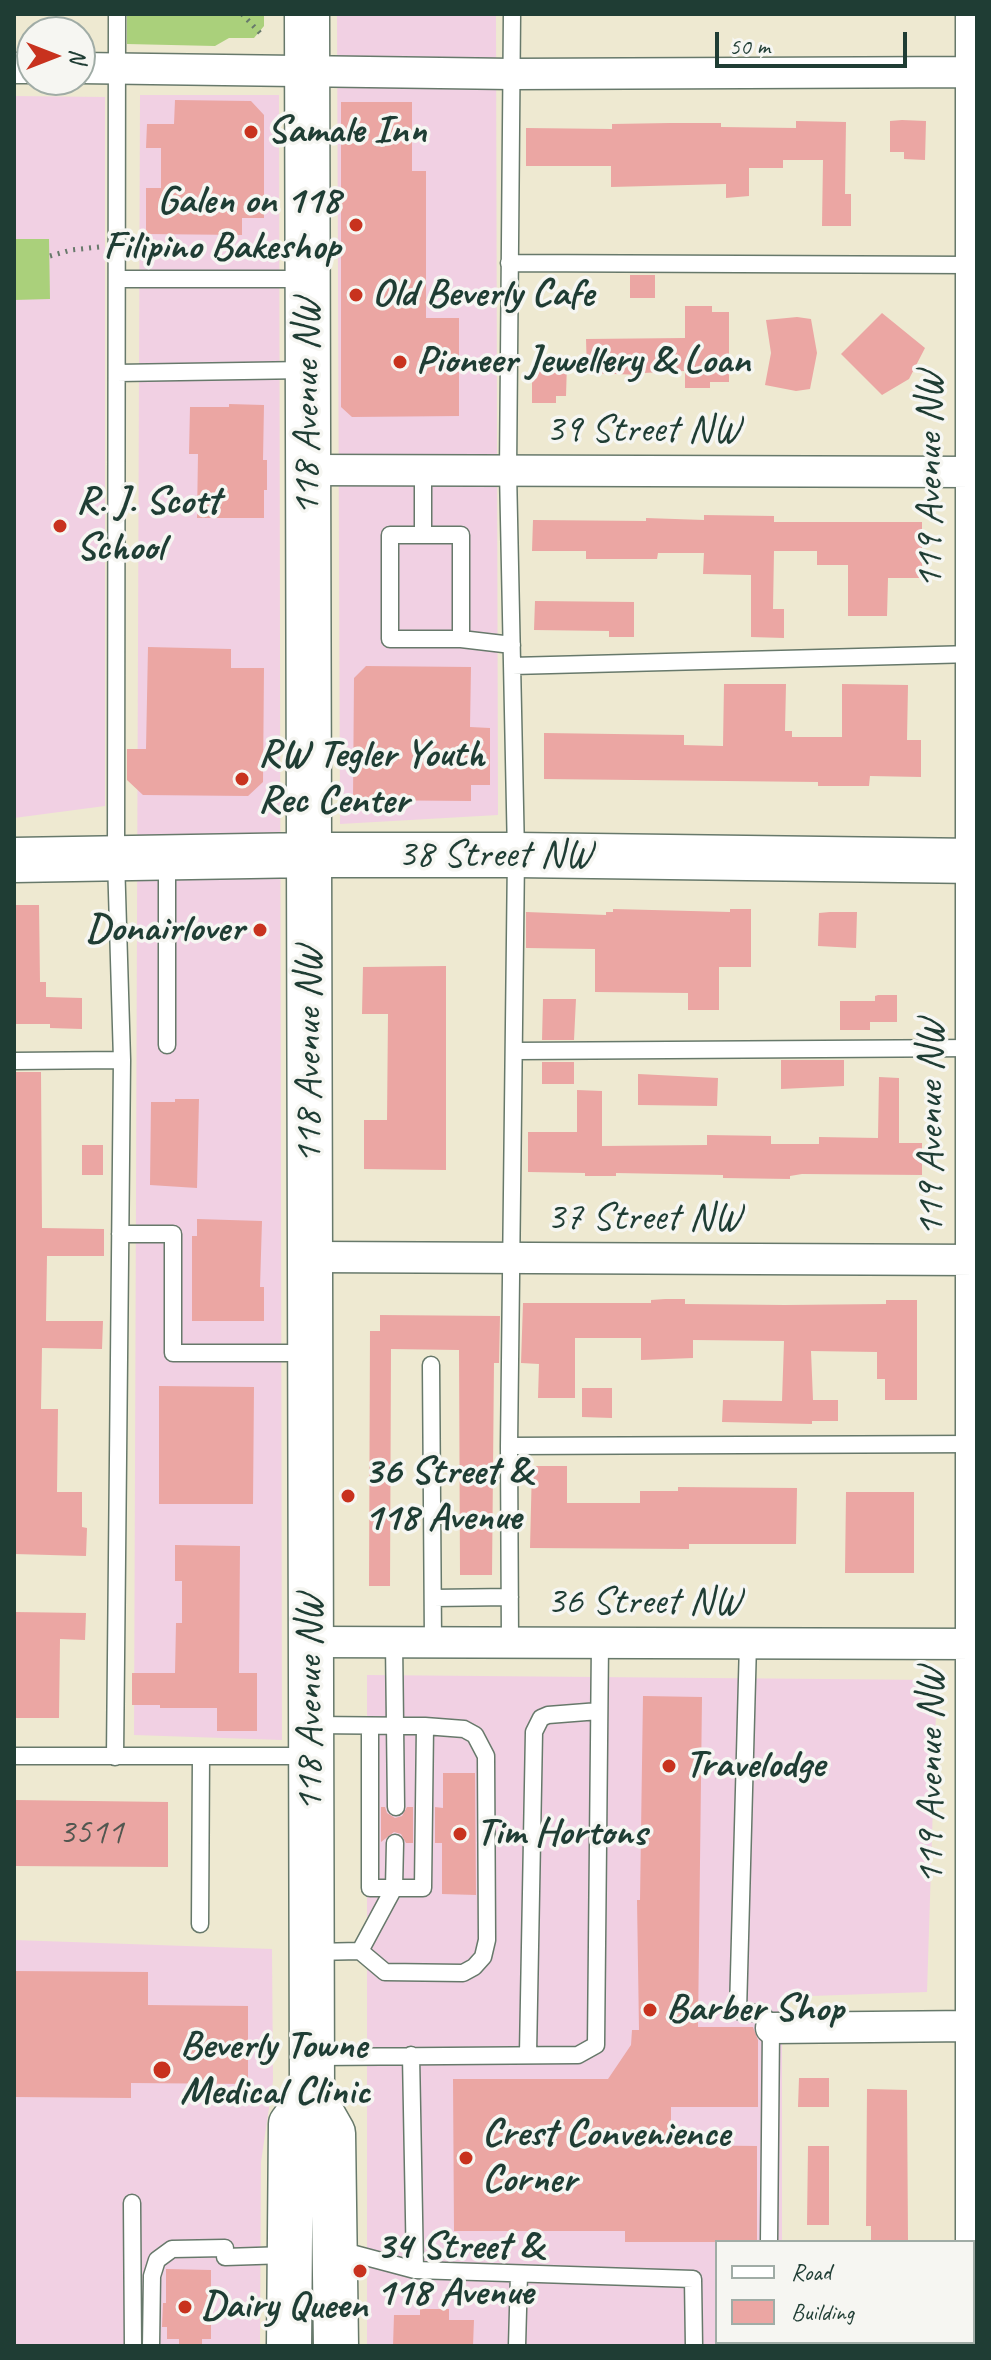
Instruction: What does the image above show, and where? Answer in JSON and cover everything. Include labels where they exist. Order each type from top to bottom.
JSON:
[{"type":"main road","name":"118 Avenue NW","points":[[307,14],[312,2076],[333,2133],[336,2346]]},
{"type":"main road","name":"38 Street NW","points":[[14,860],[516,855],[974,861]]},
{"type":"main road","points":[[289,2346],[291,2124],[312,2076]]},
{"type":"street","name":"119 Avenue NW","points":[[971,14],[974,72],[971,265],[974,472],[971,2240]]},
{"type":"street","points":[[96,68],[512,74],[974,72]]},
{"type":"street","name":"39 Street NW","points":[[308,470],[974,472]]},
{"type":"street","name":"37 Street NW","points":[[311,1257],[974,1260]]},
{"type":"street","name":"36 Street NW","points":[[311,1642],[974,1644]]},
{"type":"street","points":[[771,2028],[973,2012]]},
{"type":"lane","points":[[115,1757],[122,1060],[116,859],[117,14]]},
{"type":"lane","points":[[510,1643],[509,1446],[516,1051],[516,855],[508,471],[512,14]]},
{"type":"lane","points":[[509,263],[971,265]]},
{"type":"lane","points":[[117,279],[308,279]]},
{"type":"lane","points":[[117,373],[308,370]]},
{"type":"lane","points":[[423,471],[423,535]]},
{"type":"lane","points":[[461,639],[461,535],[390,535],[390,639],[461,639],[512,645]]},
{"type":"lane","points":[[512,666],[974,654]]},
{"type":"lane","points":[[167,858],[167,1045]]},
{"type":"lane","points":[[516,1051],[974,1048]]},
{"type":"lane","points":[[14,1061],[122,1060]]},
{"type":"lane","points":[[120,1234],[173,1234],[173,1353],[311,1353]]},
{"type":"lane","points":[[431,1365],[433,1642]]},
{"type":"lane","points":[[509,1446],[974,1444]]},
{"type":"lane","points":[[433,1598],[510,1597]]},
{"type":"lane","points":[[394,1642],[396,1807]]},
{"type":"lane","points":[[312,2076],[411,2055],[578,2055],[591,2050],[598,2038],[600,1643]]},
{"type":"lane","points":[[748,1643],[738,2011],[763,2014],[771,2028],[769,2240]]},
{"type":"lane","points":[[528,2054],[534,1732],[541,1718],[548,1715],[599,1711]]},
{"type":"lane","points":[[14,1756],[201,1756],[310,1740],[370,1726],[464,1729],[475,1735],[486,1756],[487,1940],[483,1957],[463,1973],[385,1972],[360,1951],[312,1952]]},
{"type":"lane","points":[[370,1726],[370,1888],[423,1888],[425,1726]]},
{"type":"lane","points":[[200,1924],[201,1756]]},
{"type":"lane","points":[[360,1951],[394,1888],[395,1843]]},
{"type":"lane","points":[[411,2055],[415,2270]]},
{"type":"lane","points":[[132,2203],[133,2346]]},
{"type":"lane","points":[[335,2248],[415,2270],[693,2279],[694,2346]]},
{"type":"lane","points":[[151,2346],[152,2276],[157,2260],[172,2249],[289,2255]]},
{"type":"lane","points":[[517,2346],[519,2274]]},
{"type":"path","points":[[242,14],[261,34]]},
{"type":"path","points":[[50,256],[85,247],[117,246]]},
{"type":"shaded area","points":[[337,14],[496,14],[498,815],[340,824]]},
{"type":"shaded area","points":[[140,95],[279,95],[282,1740],[134,1735]]},
{"type":"shaded area","name":"R. J. Scott School","points":[[14,96],[105,97],[105,806],[14,818]]},
{"type":"shaded area","points":[[367,1675],[937,1680],[927,1992],[782,1997],[782,2240],[715,2240],[715,2344],[782,2346],[367,2346]]},
{"type":"shaded area","points":[[14,1940],[272,1949],[273,2081],[261,2162],[260,2346],[14,2346]]},
{"type":"green space","points":[[127,14],[264,14],[264,26],[254,38],[229,38],[215,46],[127,44]]},
{"type":"green space","points":[[14,239],[49,239],[50,299],[14,300]]},
{"type":"building","points":[[175,100],[251,101],[264,115],[264,218],[242,218],[242,235],[146,234],[146,188],[161,188],[161,148],[146,148],[147,124],[174,124]]},
{"type":"building","points":[[341,102],[412,102],[412,171],[426,171],[426,318],[459,318],[459,416],[352,417],[341,407]]},
{"type":"building","points":[[796,121],[846,122],[845,194],[851,194],[851,226],[822,226],[823,160],[783,160],[783,168],[749,168],[749,196],[726,198],[726,184],[611,187],[611,166],[526,166],[526,128],[612,129],[612,124],[721,123],[721,127],[796,128]]},
{"type":"building","points":[[890,121],[926,121],[925,160],[904,159],[904,152],[890,152]]},
{"type":"building","points":[[630,275],[655,275],[655,298],[630,298]]},
{"type":"building","points":[[685,306],[712,306],[712,312],[729,312],[729,382],[710,382],[710,388],[685,388],[685,371],[643,375],[587,373],[586,339],[685,338]]},
{"type":"building","points":[[882,313],[925,348],[909,379],[882,395],[841,354]]},
{"type":"building","points":[[811,319],[817,353],[810,389],[796,391],[765,385],[771,353],[766,320]]},
{"type":"building","points":[[532,363],[567,363],[566,396],[556,396],[556,403],[532,403]]},
{"type":"building","points":[[229,404],[264,405],[263,460],[267,460],[267,490],[264,490],[264,518],[197,518],[198,454],[189,454],[190,407],[229,407]]},
{"type":"building","points":[[704,515],[774,516],[774,522],[922,522],[922,578],[888,578],[887,616],[848,616],[848,565],[817,565],[817,551],[774,551],[773,609],[784,609],[784,638],[751,637],[751,575],[703,574],[704,553],[658,553],[657,559],[586,559],[586,551],[532,551],[533,520],[704,520]]},
{"type":"building","points":[[535,601],[634,602],[634,637],[609,637],[609,631],[534,630]]},
{"type":"building","points":[[148,647],[231,649],[231,668],[264,668],[263,782],[248,796],[143,795],[127,780],[127,749],[146,749]]},
{"type":"building","points":[[366,666],[471,667],[470,727],[490,728],[490,785],[471,785],[471,801],[353,800],[354,678]]},
{"type":"building","points":[[724,684],[786,684],[785,731],[792,731],[792,737],[842,737],[842,684],[908,685],[907,740],[921,740],[921,777],[870,776],[869,786],[818,786],[818,782],[544,779],[544,733],[684,735],[684,745],[723,746]]},
{"type":"building","points":[[14,905],[39,905],[40,982],[46,982],[46,997],[82,998],[82,1029],[50,1028],[50,1024],[14,1024]]},
{"type":"building","points":[[613,909],[730,912],[730,909],[751,909],[751,967],[719,967],[719,1010],[688,1010],[688,993],[595,992],[595,949],[526,948],[526,912],[606,915]]},
{"type":"building","points":[[857,912],[856,948],[818,946],[819,913]]},
{"type":"building","points":[[446,966],[446,1170],[364,1169],[364,1120],[387,1120],[388,1014],[362,1014],[363,967]]},
{"type":"building","points":[[878,995],[897,995],[897,1022],[870,1022],[870,1030],[840,1030],[840,1001],[875,1001]]},
{"type":"building","points":[[543,999],[576,999],[574,1040],[542,1040]]},
{"type":"building","points":[[781,1060],[844,1060],[844,1086],[781,1089]]},
{"type":"building","points":[[542,1062],[574,1062],[574,1084],[542,1084]]},
{"type":"building","points":[[14,1072],[41,1072],[42,1228],[104,1229],[104,1256],[47,1256],[46,1321],[103,1321],[102,1349],[42,1348],[41,1409],[58,1409],[57,1492],[82,1492],[82,1527],[87,1528],[86,1556],[14,1554]]},
{"type":"building","points":[[638,1074],[718,1078],[717,1106],[638,1105]]},
{"type":"building","points":[[879,1077],[899,1078],[899,1143],[922,1143],[922,1175],[802,1174],[790,1176],[790,1179],[616,1173],[616,1176],[585,1176],[585,1173],[528,1172],[528,1132],[577,1132],[577,1090],[602,1091],[602,1146],[707,1145],[707,1135],[771,1136],[771,1144],[819,1144],[819,1137],[878,1138]]},
{"type":"building","points":[[175,1099],[199,1099],[197,1188],[150,1185],[151,1102],[175,1102]]},
{"type":"building","points":[[82,1145],[103,1145],[103,1175],[82,1175]]},
{"type":"building","points":[[197,1219],[262,1221],[260,1287],[264,1287],[264,1321],[192,1321],[192,1236],[197,1236]]},
{"type":"building","points":[[685,1299],[685,1304],[785,1305],[886,1304],[886,1300],[917,1300],[917,1400],[885,1400],[885,1379],[877,1379],[877,1352],[811,1351],[813,1400],[838,1400],[838,1421],[812,1421],[812,1424],[722,1422],[723,1400],[782,1401],[784,1341],[693,1340],[693,1358],[641,1360],[641,1338],[575,1338],[575,1398],[538,1398],[539,1364],[521,1363],[523,1303],[651,1303],[651,1300]]},
{"type":"building","points":[[380,1315],[500,1316],[499,1363],[494,1363],[492,1575],[460,1575],[459,1350],[391,1349],[390,1586],[369,1586],[370,1331],[380,1331]]},
{"type":"building","points":[[159,1386],[254,1387],[253,1504],[159,1504]]},
{"type":"building","points":[[582,1388],[612,1388],[612,1418],[582,1417]]},
{"type":"building","points":[[532,1466],[567,1466],[567,1503],[640,1503],[640,1491],[678,1491],[678,1487],[797,1488],[796,1544],[689,1544],[689,1549],[530,1548]]},
{"type":"building","points":[[846,1492],[914,1492],[914,1573],[845,1573]]},
{"type":"building","points":[[175,1545],[240,1546],[239,1673],[257,1673],[257,1731],[217,1731],[217,1708],[132,1705],[132,1673],[175,1673],[176,1623],[182,1623],[182,1581],[175,1581]]},
{"type":"building","points":[[14,1612],[86,1613],[85,1640],[60,1639],[59,1718],[14,1718]]},
{"type":"building","points":[[643,1696],[702,1697],[698,2027],[753,2027],[758,2040],[758,2107],[671,2107],[671,2145],[757,2146],[757,2240],[625,2242],[625,2231],[454,2231],[453,2079],[608,2079],[631,2045],[632,2030],[639,2030],[637,1900],[640,1900]]},
{"type":"building","name":"Tim Hortons","points":[[443,1773],[475,1773],[476,1895],[442,1894],[442,1843],[435,1843],[435,1807],[443,1808]]},
{"type":"building","points":[[14,1800],[168,1802],[168,1867],[14,1866]]},
{"type":"building","points":[[381,1807],[385,1807],[387,1813],[395,1818],[402,1816],[407,1807],[413,1807],[413,1843],[406,1843],[401,1834],[394,1832],[381,1842]]},
{"type":"building","points":[[14,1971],[148,1972],[148,2005],[248,2006],[248,2084],[131,2083],[131,2098],[14,2097]]},
{"type":"building","points":[[799,2078],[829,2078],[829,2107],[798,2107]]},
{"type":"building","points":[[867,2089],[907,2090],[908,2240],[871,2240],[871,2226],[866,2226]]},
{"type":"building","points":[[808,2146],[829,2146],[829,2225],[807,2225]]},
{"type":"building","name":"Dairy Queen","points":[[166,2269],[211,2270],[211,2339],[202,2339],[202,2344],[179,2344],[179,2339],[167,2339],[167,2327],[162,2327]]},
{"type":"building","points":[[420,2309],[449,2309],[449,2320],[474,2320],[473,2346],[393,2346],[394,2315],[420,2315]]},
{"type":"place","name":"Samale Inn","points":[[251,132]]},
{"type":"place","name":"Galen on 118 Filipino Bakeshop","points":[[356,225]]},
{"type":"place","name":"Old Beverly Cafe","points":[[356,295]]},
{"type":"place","name":"Pioneer Jewellery & Loan","points":[[400,362]]},
{"type":"place","name":"R. J. Scott School","points":[[60,526]]},
{"type":"place","name":"RW Tegler Youth Rec Center","points":[[242,779]]},
{"type":"place","name":"Donairlover","points":[[260,930]]},
{"type":"place","name":"36 Street & 118 Avenue","points":[[348,1496]]},
{"type":"place","name":"Travelodge","points":[[669,1766]]},
{"type":"place","name":"Tim Hortons","points":[[460,1834]]},
{"type":"place","name":"Barber Shop","points":[[650,2010]]},
{"type":"place","name":"Beverly Towne Medical Clinic","points":[[162,2070]]},
{"type":"place","name":"Crest Convenience Corner","points":[[466,2158]]},
{"type":"place","name":"34 Street & 118 Avenue","points":[[360,2271]]},
{"type":"place","name":"Dairy Queen","points":[[185,2307]]}]
